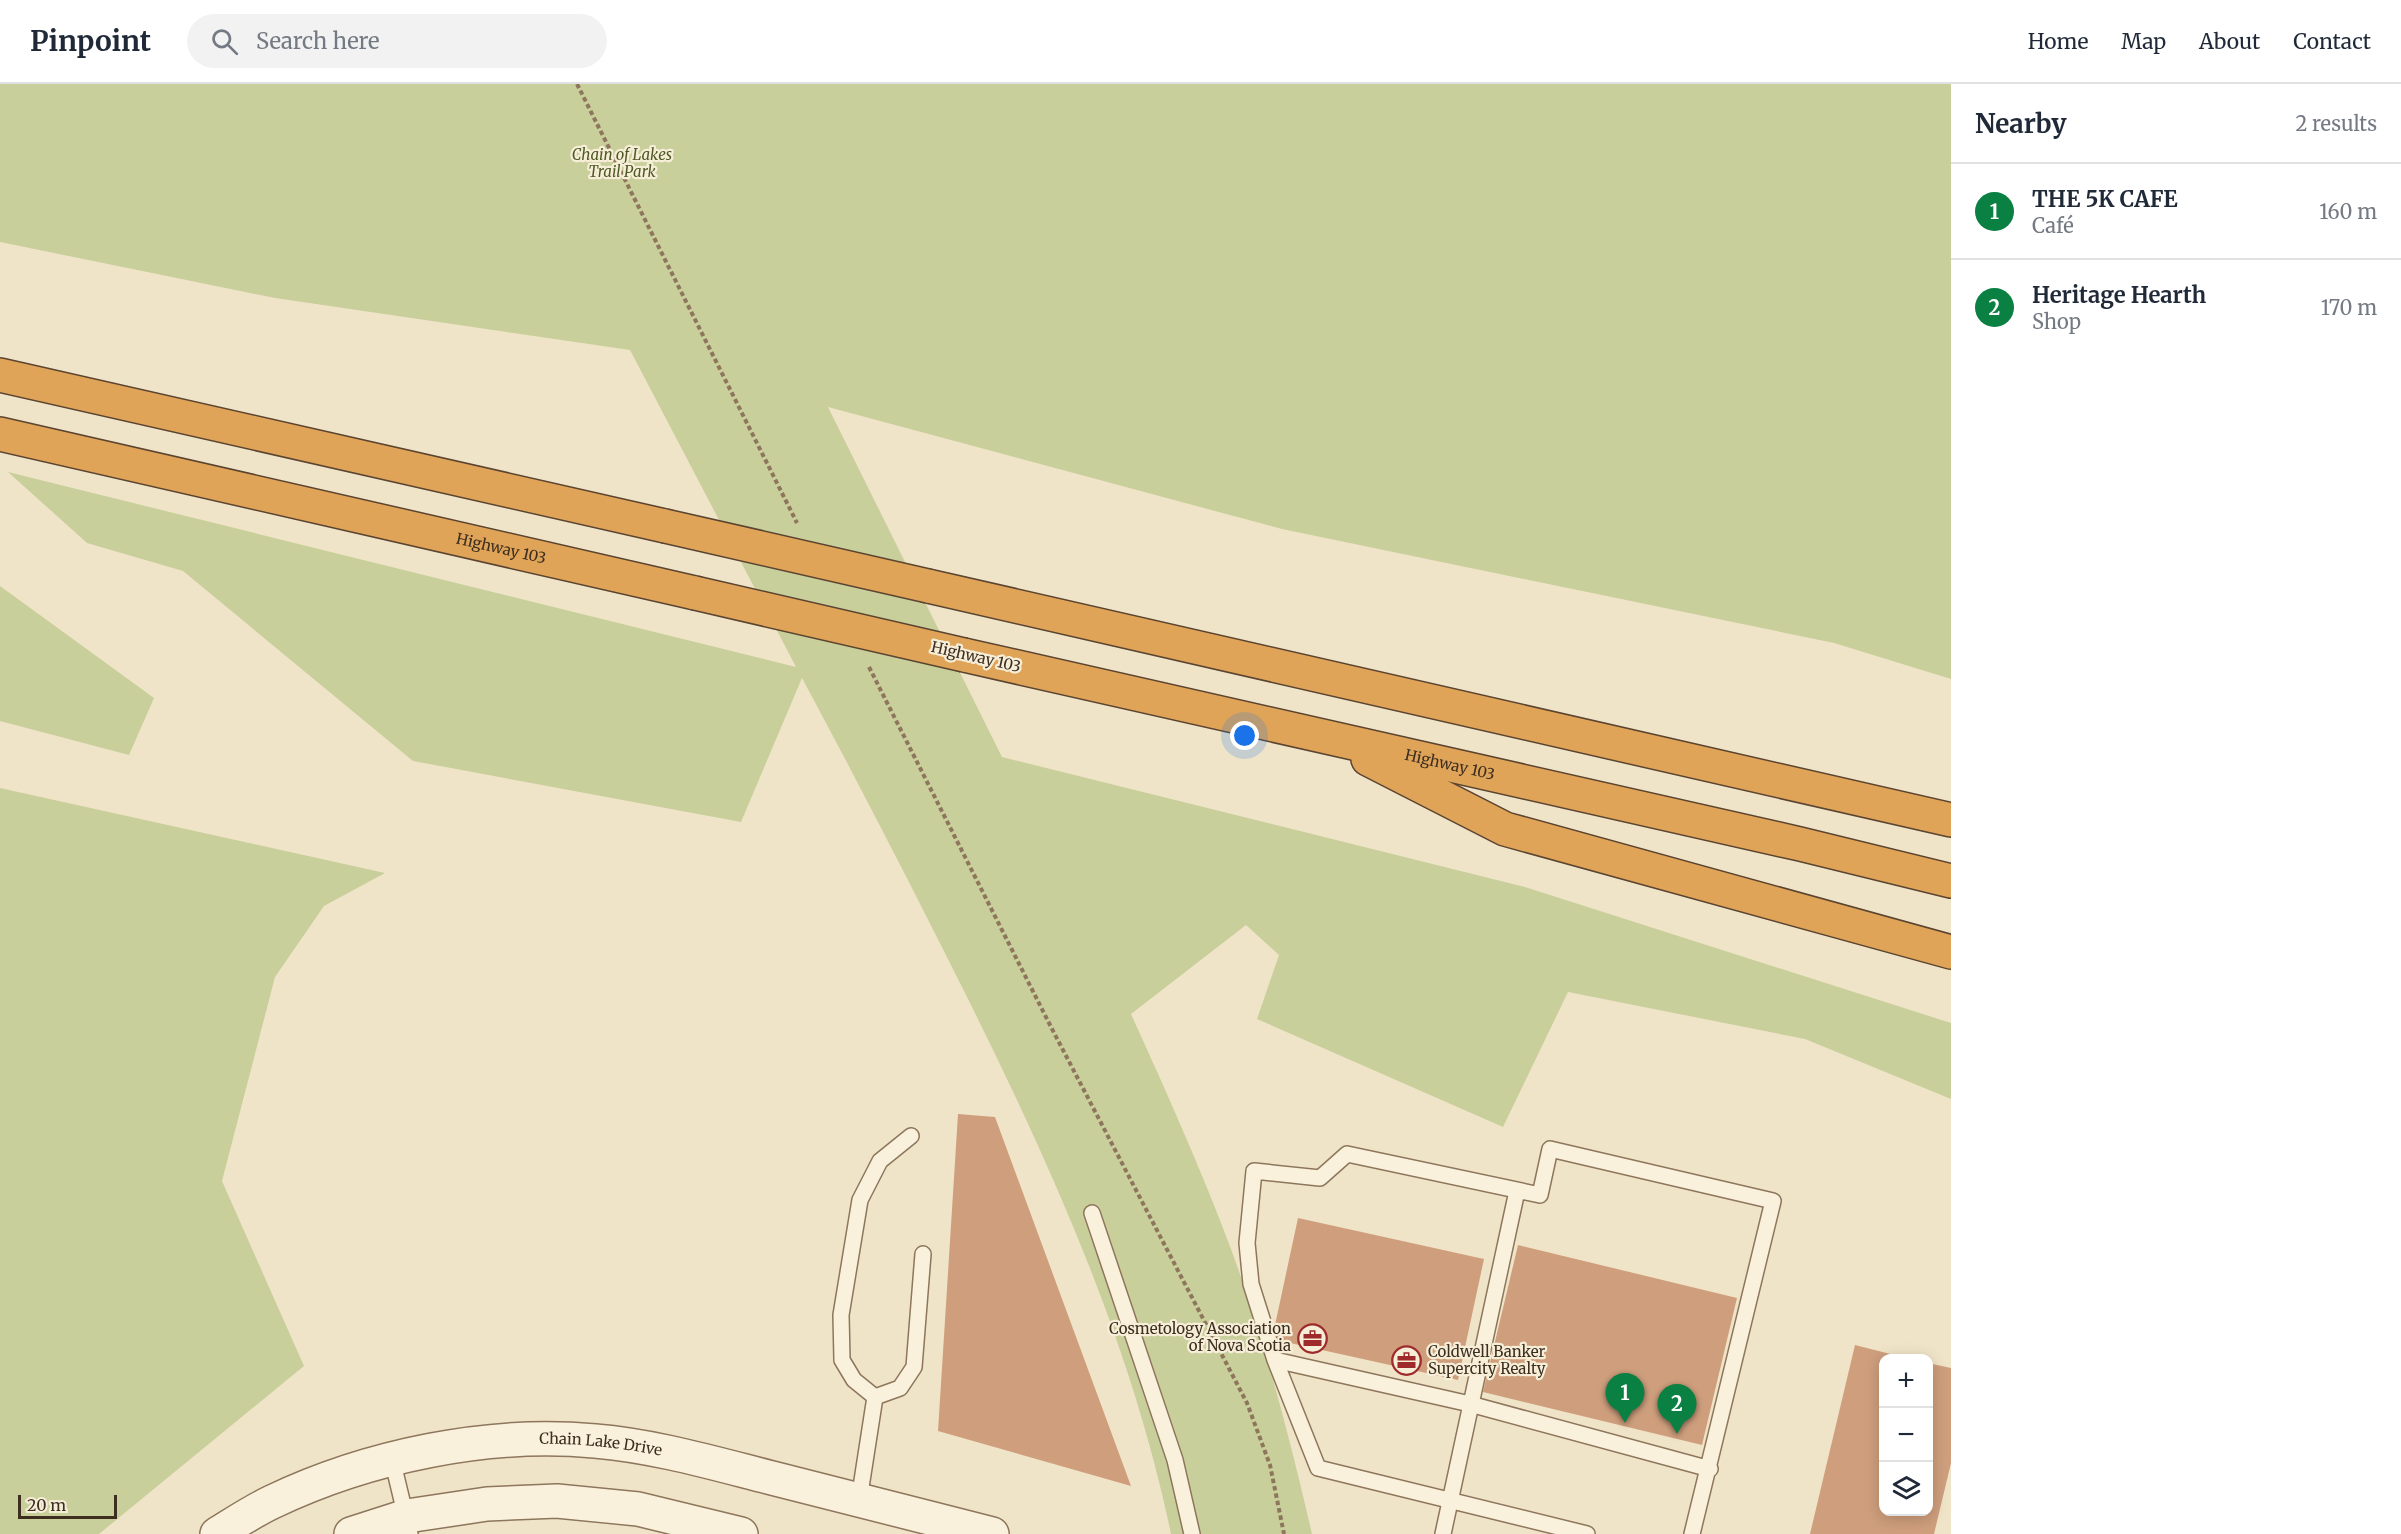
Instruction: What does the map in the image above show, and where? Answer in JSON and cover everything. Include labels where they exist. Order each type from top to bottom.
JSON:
[{"type":"highway","points":[[0,375],[1951,820]]},
{"type":"highway","name":"Highway 103","points":[[0,434],[1777,839],[1951,881]]},
{"type":"highway","points":[[1324,737],[1505,829],[1951,952]]},
{"type":"street","name":"Chain Lake Drive","points":[[217,1534],[271,1502],[331,1478],[392,1459],[455,1446],[520,1440],[592,1440],[655,1448],[992,1534]]},
{"type":"street","points":[[351,1534],[408,1525],[487,1504],[557,1501],[638,1509],[741,1534]]},
{"type":"lane","points":[[875,1397],[854,1380],[842,1360],[841,1315],[860,1200],[880,1161],[911,1136]]},
{"type":"lane","points":[[1587,1534],[1318,1468],[1275,1360],[1251,1284],[1247,1243],[1254,1171],[1320,1178],[1347,1154],[1540,1195],[1550,1149],[1773,1201],[1710,1469],[1692,1534]]},
{"type":"lane","points":[[1443,1534],[1517,1191]]},
{"type":"lane","points":[[1092,1213],[1175,1460],[1192,1534]]},
{"type":"lane","points":[[875,1397],[900,1388],[914,1367],[923,1254]]},
{"type":"lane","points":[[1275,1360],[1470,1404],[1710,1469]]},
{"type":"lane","points":[[859,1500],[875,1397]]},
{"type":"lane","points":[[392,1459],[408,1525]]},
{"type":"path","points":[[577,84],[798,523]]},
{"type":"path","points":[[865,660],[1045,1017],[1247,1403],[1270,1465],[1284,1534]]},
{"type":"green space","name":"Chain of Lakes Trail Park","points":[[0,84],[1951,84],[1951,679],[1834,643],[1282,529],[828,407],[1002,757],[1525,887],[1951,1023],[1951,1099],[1805,1039],[1568,992],[1503,1127],[1257,1019],[1279,955],[1246,925],[1131,1014],[1170,1101],[1231,1249],[1276,1390],[1312,1534],[1171,1534],[1155,1464],[1135,1395],[1087,1260],[1059,1194],[1000,1063],[802,678],[741,822],[413,761],[183,571],[87,543],[8,472],[796,667],[630,350],[275,298],[0,242]]},
{"type":"green space","points":[[0,586],[154,698],[129,755],[0,721]]},
{"type":"green space","points":[[0,788],[385,873],[324,906],[275,977],[222,1181],[304,1366],[99,1534],[0,1534]]},
{"type":"building","points":[[958,1114],[995,1117],[1131,1486],[938,1431]]},
{"type":"building","points":[[1298,1218],[1484,1259],[1458,1380],[1272,1339]]},
{"type":"building","points":[[1518,1245],[1737,1298],[1702,1445],[1483,1392]]},
{"type":"building","points":[[1855,1345],[1890,1354],[1879,1354],[1879,1516],[1933,1516],[1933,1364],[1951,1368],[1951,1463],[1934,1534],[1810,1534]]},
{"type":"place","name":"Cosmetology Association of Nova Scotia","points":[[1312,1338]]},
{"type":"place","name":"Coldwell Banker Supercity Realty","points":[[1407,1361]]},
{"type":"place","name":"THE 5K CAFE","points":[[1625,1423]]},
{"type":"place","name":"Heritage Hearth","points":[[1677,1434]]}]
